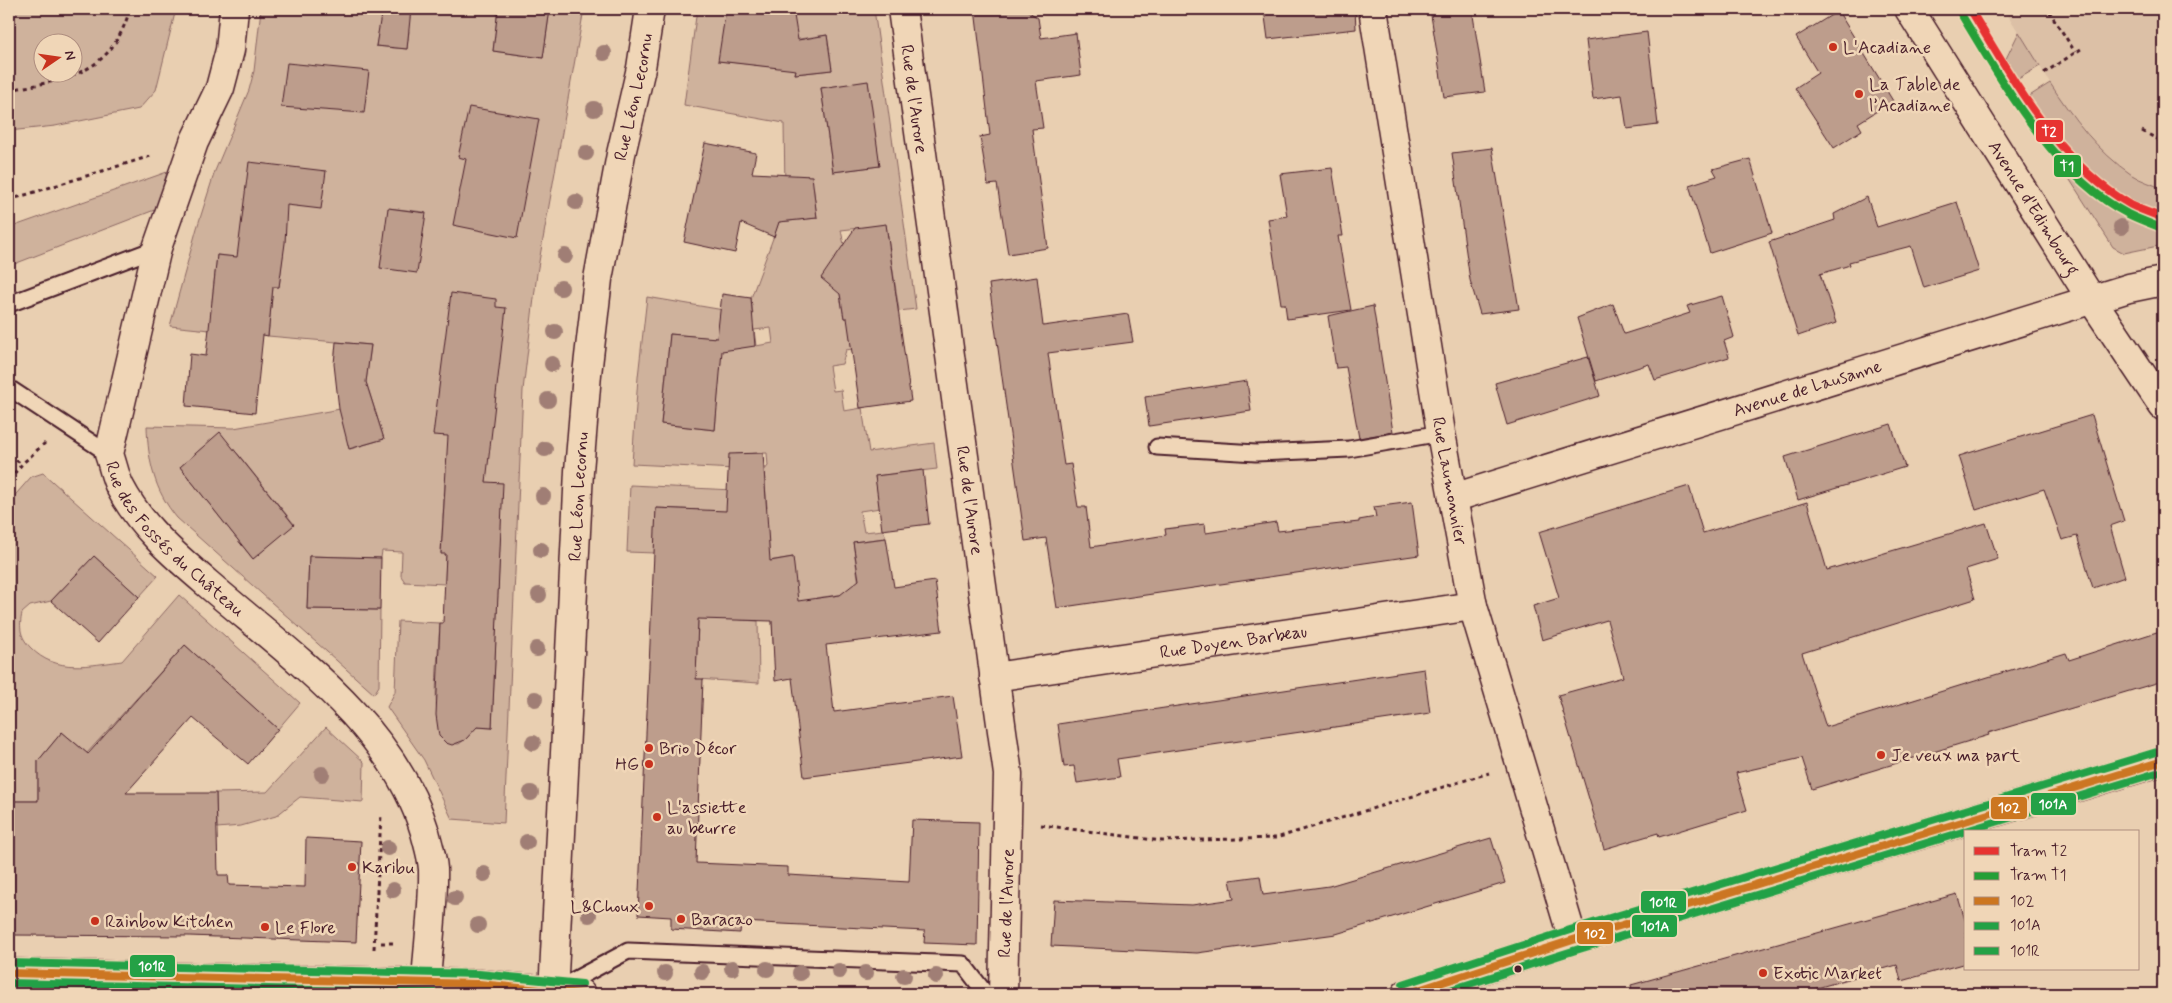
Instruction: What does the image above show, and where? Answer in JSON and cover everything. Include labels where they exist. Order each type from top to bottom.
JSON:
[{"type":"street","name":"Rue des Fossés du Château","points":[[234,9],[230,50],[220,88],[194,142],[157,248],[109,454],[119,486],[135,511],[168,550],[327,688],[365,728],[399,773],[413,797],[429,847],[433,868],[426,982]]},
{"type":"street","name":"Rue Léon Lecornu","points":[[553,993],[579,471],[587,374],[598,279],[621,154],[641,68],[650,9]]},
{"type":"street","name":"Rue de l'Aurore","points":[[902,9],[1008,774],[1003,994]]},
{"type":"street","name":"Rue Laumonnier","points":[[1373,9],[1441,433],[1473,606],[1573,940]]},
{"type":"street","name":"Avenue d'Edimbourg","points":[[1908,9],[2092,300],[2163,406]]},
{"type":"street","name":"Avenue de Lausanne","points":[[1453,498],[2128,288],[2163,281]]},
{"type":"street","name":"Rue Doyen Barbeau","points":[[994,677],[1473,606]]},
{"type":"street","points":[[1408,994],[1573,940],[2163,761]]},
{"type":"street","points":[[9,973],[426,982],[479,984],[553,993],[581,994]]},
{"type":"lane","points":[[9,304],[157,248]]},
{"type":"lane","points":[[9,388],[109,454]]},
{"type":"lane","points":[[1157,447],[1256,453],[1349,449],[1441,433]]},
{"type":"lane","points":[[553,993],[628,951],[963,964],[986,994]]},
{"type":"path","points":[[9,90],[68,78],[99,62],[124,31],[130,9]]},
{"type":"path","points":[[2049,11],[2075,52]]},
{"type":"path","points":[[2044,73],[2084,47]]},
{"type":"path","points":[[2142,131],[2163,142]]},
{"type":"path","points":[[9,200],[194,142]]},
{"type":"path","points":[[9,480],[48,438]]},
{"type":"path","points":[[9,456],[22,464]]},
{"type":"path","points":[[1008,821],[1162,841],[1276,838],[1520,763]]},
{"type":"path","points":[[373,981],[381,814],[399,773]]},
{"type":"shaded area","points":[[9,9],[176,9],[156,90],[139,109],[55,126],[9,131]]},
{"type":"shaded area","points":[[261,9],[498,9],[493,51],[543,58],[550,9],[584,9],[537,273],[523,390],[504,823],[452,819],[424,760],[387,707],[395,692],[398,621],[440,623],[436,705],[441,735],[446,743],[459,744],[468,737],[473,727],[492,728],[501,519],[445,481],[441,553],[446,554],[445,584],[405,582],[401,576],[402,552],[382,551],[381,558],[309,556],[307,609],[380,610],[379,686],[374,694],[177,518],[163,497],[154,475],[149,451],[147,426],[234,428],[340,409],[350,449],[384,439],[366,382],[371,345],[268,336],[273,287],[279,287],[285,238],[256,260],[217,255],[212,302],[242,306],[239,333],[170,326],[215,171],[249,90],[254,71]],"holes":[[[379,29],[409,31],[407,49],[376,46]],[[388,208],[424,212],[419,254]],[[202,448],[237,453],[294,524],[253,559],[180,467]]]},
{"type":"shaded area","points":[[697,9],[726,9],[720,61],[773,67],[779,9],[874,9],[916,309],[899,311],[886,225],[841,230],[847,260],[840,294],[844,318],[848,318],[852,349],[846,350],[842,364],[829,366],[833,391],[841,390],[844,411],[862,408],[869,452],[934,443],[937,469],[875,476],[880,508],[860,511],[864,532],[883,530],[886,538],[853,542],[860,592],[816,598],[820,624],[813,638],[773,644],[771,596],[793,557],[769,561],[701,556],[702,510],[656,508],[655,553],[627,552],[630,485],[733,490],[767,508],[764,471],[768,466],[767,453],[736,454],[736,469],[632,464],[638,377],[647,297],[753,315],[751,298],[779,222],[817,218],[813,186],[785,189],[784,123],[684,105]],"holes":[[[827,35],[832,70],[795,74],[800,52],[799,39]],[[868,82],[879,166],[833,172],[821,88]],[[771,328],[773,343],[756,346],[754,330]],[[670,334],[722,339],[715,430],[661,424]]]},
{"type":"shaded area","points":[[2004,9],[2163,9],[2163,189],[2133,176],[2103,152],[2062,102]]},
{"type":"shaded area","points":[[2019,32],[2040,66],[2008,85],[2000,71]]},
{"type":"shaded area","points":[[2050,83],[2086,133],[2108,156],[2132,175],[2163,189],[2163,245],[2124,253],[2113,247],[2020,102]]},
{"type":"shaded area","points":[[167,172],[157,209],[9,266],[9,228]]},
{"type":"shaded area","points":[[43,473],[158,576],[139,597],[94,556],[51,601],[30,606],[22,613],[21,632],[31,648],[51,662],[62,665],[86,666],[122,661],[179,595],[300,703],[278,729],[185,645],[87,753],[62,732],[38,761],[38,801],[9,801],[9,502],[31,477]]},
{"type":"shaded area","points":[[699,593],[741,620],[758,621],[759,683],[696,679]]},
{"type":"shaded area","points":[[326,727],[364,762],[363,802],[300,797],[276,816],[241,826],[217,828],[216,793],[267,792]]},
{"type":"building","points":[[382,9],[411,9],[407,49],[376,46]]},
{"type":"building","points":[[498,9],[550,9],[543,58],[493,51]]},
{"type":"building","points":[[726,9],[793,9],[798,40],[827,35],[832,70],[795,74],[796,70],[718,61]]},
{"type":"building","points":[[975,9],[1025,9],[1038,18],[1041,38],[1076,33],[1081,75],[1036,81],[1043,128],[1032,129],[1048,248],[1008,254],[997,184],[988,185],[980,137],[990,135]]},
{"type":"building","points":[[1264,9],[1355,9],[1356,29],[1268,39]]},
{"type":"building","points":[[1430,9],[1472,9],[1485,92],[1444,97]]},
{"type":"building","points":[[1838,11],[1893,101],[1858,123],[1862,130],[1834,148],[1795,88],[1818,73],[1796,37]]},
{"type":"building","points":[[1647,32],[1658,125],[1627,129],[1622,95],[1593,99],[1586,40]]},
{"type":"building","points":[[287,63],[369,71],[364,113],[281,107]]},
{"type":"building","points":[[868,81],[880,166],[833,172],[821,88]]},
{"type":"building","points":[[469,107],[539,119],[517,238],[453,225],[466,159],[458,157]]},
{"type":"building","points":[[705,143],[756,153],[752,173],[812,176],[817,218],[779,222],[774,237],[741,223],[735,253],[684,242]]},
{"type":"building","points":[[1492,148],[1519,309],[1480,314],[1470,280],[1452,153]]},
{"type":"building","points":[[1750,159],[1772,233],[1710,253],[1689,185],[1717,176],[1713,169]]},
{"type":"building","points":[[249,162],[326,171],[321,209],[287,205],[285,243],[279,287],[273,287],[268,336],[263,335],[255,413],[186,406],[190,354],[206,356],[217,255],[237,257]]},
{"type":"building","points":[[1332,168],[1343,236],[1338,236],[1351,310],[1287,319],[1285,304],[1281,304],[1268,219],[1287,216],[1280,174]]},
{"type":"building","points":[[1867,197],[1877,227],[1957,202],[1979,271],[1924,288],[1911,246],[1849,262],[1850,265],[1820,274],[1836,323],[1798,336],[1769,242],[1835,220],[1834,214]]},
{"type":"building","points":[[388,208],[426,213],[417,273],[380,268]]},
{"type":"building","points":[[886,224],[911,401],[860,408],[847,318],[844,318],[840,294],[821,278],[855,228]]},
{"type":"building","points":[[1037,277],[1043,326],[1128,314],[1133,342],[1048,353],[1064,465],[1071,464],[1078,507],[1086,507],[1091,547],[1166,535],[1165,529],[1205,524],[1206,533],[1276,522],[1278,531],[1359,522],[1359,520],[1376,517],[1374,507],[1412,502],[1419,555],[1057,608],[1046,538],[1025,541],[989,284]]},
{"type":"building","points":[[451,293],[496,299],[496,307],[506,308],[486,482],[503,483],[492,728],[477,727],[465,740],[452,745],[446,743],[439,736],[436,715],[440,623],[443,623],[446,554],[441,554],[448,436],[433,435]]},
{"type":"building","points":[[722,294],[751,298],[755,346],[722,351],[715,430],[661,424],[670,334],[717,338]]},
{"type":"building","points":[[1722,296],[1734,337],[1724,341],[1729,357],[1655,380],[1649,364],[1596,381],[1577,318],[1613,304],[1624,334],[1690,313],[1687,306]]},
{"type":"building","points":[[1373,306],[1393,432],[1359,438],[1346,367],[1336,368],[1328,316]]},
{"type":"building","points":[[336,342],[371,345],[366,382],[384,439],[349,449],[339,409],[334,364]]},
{"type":"building","points":[[1588,357],[1600,396],[1507,425],[1495,383]]},
{"type":"building","points":[[1247,381],[1251,411],[1149,426],[1145,397]]},
{"type":"building","points":[[2092,415],[2124,521],[2110,526],[2125,577],[2093,588],[2077,536],[2062,540],[2044,489],[1976,510],[1959,456]]},
{"type":"building","points":[[1891,424],[1905,467],[1798,500],[1785,457]]},
{"type":"building","points":[[220,432],[294,525],[253,559],[180,467]]},
{"type":"building","points":[[763,453],[770,561],[793,557],[798,601],[840,595],[859,580],[853,542],[886,538],[894,587],[935,581],[942,631],[826,645],[834,712],[953,696],[962,756],[804,777],[792,678],[775,681],[772,621],[698,619],[696,679],[703,679],[696,863],[788,867],[788,875],[909,882],[912,820],[979,822],[977,945],[924,943],[925,931],[741,922],[740,933],[671,929],[671,917],[638,915],[656,508],[726,511],[729,454]]},
{"type":"building","points":[[923,470],[929,524],[882,530],[875,476]]},
{"type":"building","points":[[1689,486],[1703,533],[1807,502],[1827,570],[1986,523],[1998,559],[1966,569],[1975,599],[1802,653],[1826,727],[2066,653],[2069,660],[2163,630],[2163,681],[1988,733],[1989,735],[1812,789],[1802,758],[1736,773],[1747,810],[1659,837],[1658,833],[1604,849],[1558,695],[1623,677],[1607,620],[1542,640],[1533,606],[1559,598],[1539,532]]},
{"type":"building","points":[[94,556],[139,597],[98,643],[51,601]]},
{"type":"building","points":[[309,556],[381,558],[380,610],[307,609]]},
{"type":"building","points":[[185,645],[278,729],[248,764],[193,718],[126,793],[216,793],[218,875],[228,875],[229,885],[305,887],[306,838],[361,841],[356,942],[189,936],[9,935],[9,801],[38,801],[38,761],[62,732],[88,754]]},
{"type":"building","points":[[1424,669],[1430,713],[1117,759],[1120,777],[1077,783],[1074,766],[1064,767],[1058,724]]},
{"type":"building","points":[[1491,838],[1505,883],[1336,934],[1197,953],[1051,946],[1054,900],[1192,905],[1234,899],[1230,880],[1260,876],[1263,895],[1329,886]]},
{"type":"building","points":[[1957,894],[1964,917],[1964,964],[1901,981],[1897,965],[1796,994],[1633,994],[1631,985]]},
{"type":"tram line","name":"T2","points":[[1970,9],[2020,91],[2059,143],[2105,187],[2131,205],[2163,218]]},
{"type":"tram line","name":"T1","points":[[1961,14],[2013,98],[2054,152],[2101,197],[2128,214],[2159,227]]},
{"type":"transit line","name":"101R","points":[[1403,984],[1570,930],[2160,751]]},
{"type":"transit line","name":"102","points":[[1406,994],[1573,940],[2163,761]]},
{"type":"transit line","name":"101A","points":[[1970,830],[2163,771]]},
{"type":"transit line","name":"101A","points":[[1438,994],[1964,832]]},
{"type":"transit line","name":"101R","points":[[9,963],[479,974],[582,984]]},
{"type":"transit line","name":"102","points":[[9,973],[479,984],[581,994]]},
{"type":"transit line","name":"101A","points":[[9,983],[481,994]]},
{"type":"place","name":"L'Acadiane","points":[[1833,47]]},
{"type":"place","name":"La Table de l’Acadiane","points":[[1859,94]]},
{"type":"place","name":"Brio Décor","points":[[649,748]]},
{"type":"place","name":"Je veux ma part","points":[[1881,755]]},
{"type":"place","name":"HG","points":[[649,764]]},
{"type":"place","name":"L'assiette au beurre","points":[[657,817]]},
{"type":"place","name":"Karibu","points":[[352,867]]},
{"type":"place","name":"L&Choux","points":[[649,906]]},
{"type":"place","name":"Baracao","points":[[681,919]]},
{"type":"place","name":"Rainbow Kitchen","points":[[95,921]]},
{"type":"place","name":"Le Flore","points":[[265,927]]},
{"type":"place","name":"Exotic Market","points":[[1763,973]]}]
